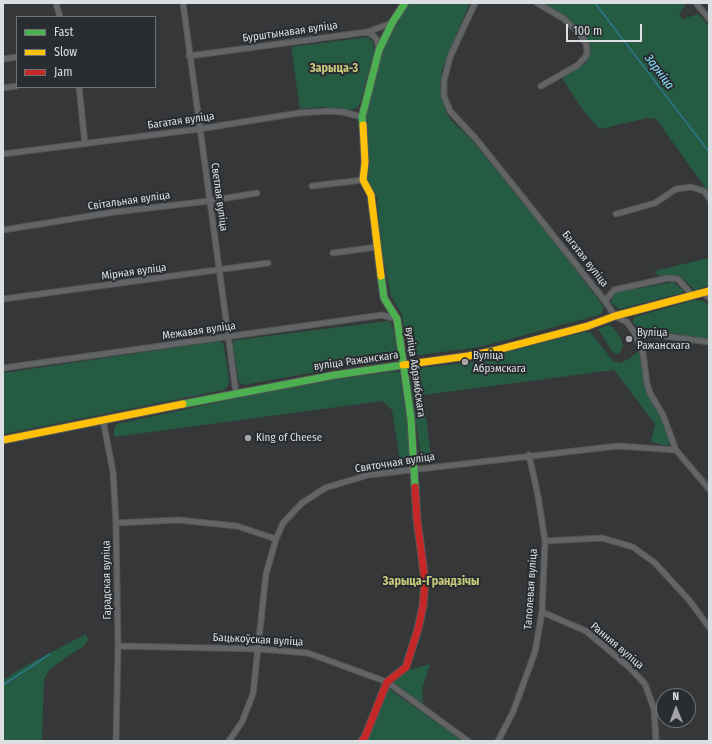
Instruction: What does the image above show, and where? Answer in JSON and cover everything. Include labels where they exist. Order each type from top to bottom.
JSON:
[{"type":"street","points":[[56,3],[60,16]]},
{"type":"street","name":"Светлая вуліца","points":[[183,3],[236,393]]},
{"type":"street","name":"вуліца Абрэмбскага","points":[[362,741],[365,737],[387,682],[406,667],[418,629],[423,606],[425,580],[418,519],[412,419],[397,319],[384,298],[371,195],[364,180],[365,162],[362,117],[366,99],[379,50],[392,23],[405,3]]},
{"type":"street","points":[[537,3],[564,18],[586,43],[588,51],[586,56],[578,64],[541,86]]},
{"type":"street","points":[[696,3],[709,19]]},
{"type":"street","name":"Багатая вуліца","points":[[473,5],[450,57],[444,81],[444,96],[450,111],[476,139],[605,301],[615,316],[627,322],[634,332],[643,354],[647,384],[650,393],[663,415],[676,450]]},
{"type":"street","name":"Бурштынавая вуліца","points":[[189,56],[367,32],[392,23]]},
{"type":"street","points":[[367,32],[374,36],[377,40],[379,50]]},
{"type":"street","points":[[3,59],[16,57]]},
{"type":"street","points":[[3,88],[16,86]]},
{"type":"street","points":[[79,88],[85,144]]},
{"type":"street","name":"Багатая вуліца","points":[[3,154],[199,129],[299,113],[328,111],[343,112],[362,117]]},
{"type":"street","points":[[312,186],[364,180]]},
{"type":"street","points":[[616,214],[655,204],[676,189],[691,186],[704,191],[709,198]]},
{"type":"street","name":"Світальная вуліца","points":[[3,230],[115,212],[209,201],[257,193]]},
{"type":"street","points":[[332,252],[377,247]]},
{"type":"street","name":"Мірная вуліца","points":[[3,300],[268,263]]},
{"type":"street","points":[[605,301],[614,290],[668,278],[678,279],[693,296]]},
{"type":"street","name":"вуліца Ражанскага","points":[[3,440],[236,393],[335,375],[493,351],[588,326],[615,316],[693,296],[707,294]]},
{"type":"street","name":"Межавая вуліца","points":[[3,368],[382,315],[397,319]]},
{"type":"street","points":[[634,332],[709,342]]},
{"type":"street","name":"Гарадская вуліца","points":[[103,420],[113,472],[116,522],[118,646],[116,741]]},
{"type":"street","name":"Святочная вуліца","points":[[229,741],[242,722],[253,694],[266,574],[276,539],[283,523],[302,503],[325,488],[368,475],[414,468],[529,455],[618,446],[676,450]]},
{"type":"street","points":[[676,450],[709,489]]},
{"type":"street","name":"Таполевая вуліца","points":[[498,741],[513,712],[535,652],[542,612],[545,541],[538,496],[529,455]]},
{"type":"street","points":[[116,522],[178,520],[237,526],[276,539]]},
{"type":"street","points":[[545,541],[602,538],[633,547],[655,563],[689,600],[709,627]]},
{"type":"street","name":"Ранняя вуліца","points":[[542,612],[586,631],[629,667],[645,684],[654,709],[656,741]]},
{"type":"street","name":"Бацькоўская вуліца","points":[[118,646],[259,649],[308,653],[387,682],[468,741]]},
{"type":"green space","points":[[409,3],[469,3],[442,70],[440,88],[446,112],[451,120],[470,138],[546,231],[604,307],[602,313],[599,315],[480,347],[412,356],[409,353],[402,315],[391,296],[381,247],[377,198],[366,178],[366,116],[382,50]]},
{"type":"green space","points":[[543,3],[687,3],[679,14],[683,19],[698,14],[709,26],[709,193],[656,119],[648,118],[600,129],[585,113],[562,78],[586,63],[590,45],[583,32],[568,19]]},
{"type":"green space","points":[[368,37],[373,42],[374,52],[361,102],[357,108],[350,110],[323,107],[300,109],[291,47]]},
{"type":"green space","points":[[709,258],[709,285],[695,290],[680,276],[673,275],[660,277],[654,271]]},
{"type":"green space","points":[[673,282],[684,291],[682,293],[620,309],[611,303],[614,293]]},
{"type":"green space","points":[[694,300],[703,301],[709,305],[709,339],[639,329],[632,321],[635,317]]},
{"type":"green space","points":[[388,321],[391,323],[395,334],[397,349],[396,357],[390,361],[380,359],[367,360],[360,364],[244,385],[239,382],[233,346],[233,343],[236,340]]},
{"type":"green space","points":[[609,325],[613,327],[621,338],[623,347],[619,354],[613,353],[598,329]]},
{"type":"green space","points":[[584,332],[591,333],[613,361],[620,363],[629,359],[638,351],[645,387],[662,419],[671,443],[666,446],[651,442],[655,424],[614,370],[423,395],[431,456],[420,451],[410,376],[413,369],[479,361],[495,355]]},
{"type":"green space","points":[[220,341],[223,343],[229,381],[228,386],[224,390],[3,434],[3,373]]},
{"type":"green space","points":[[396,371],[400,373],[411,449],[407,460],[395,466],[400,459],[392,410],[382,401],[114,437],[114,428],[117,424],[256,394],[344,378]]},
{"type":"green space","points":[[86,634],[88,640],[84,646],[50,669],[44,679],[42,741],[3,741],[3,680],[27,665]]},
{"type":"green space","points":[[430,664],[422,690],[423,704],[391,681],[406,671]]},
{"type":"green space","points":[[386,687],[463,741],[365,741]]},
{"type":"waterway","name":"Зарніца","points":[[595,3],[709,152]]},
{"type":"waterway","points":[[3,685],[50,654]]},
{"type":"traffic: fast","points":[[363,125],[362,117],[379,50],[392,23],[405,3]]},
{"type":"traffic: fast","points":[[381,276],[384,298],[397,319],[411,419],[415,487]]},
{"type":"traffic: fast","points":[[183,404],[335,375],[403,365]]},
{"type":"traffic: slow","points":[[363,125],[365,162],[363,180],[371,195],[381,276]]},
{"type":"traffic: slow","points":[[403,365],[493,351],[588,326],[615,316],[709,291]]},
{"type":"traffic: slow","points":[[3,440],[183,404]]},
{"type":"traffic: jam","points":[[362,741],[365,737],[387,682],[406,667],[418,629],[423,606],[425,581],[417,519],[415,487]]},
{"type":"place","name":"Вуліца Ражанскага","points":[[629,339]]},
{"type":"place","name":"Вуліца Абрэмскага","points":[[465,362]]},
{"type":"place","name":"King of Cheese","points":[[248,438]]},
{"type":"district","name":"Зарыца-3","points":[[334,69]]},
{"type":"district","name":"Зарыца-Грандзічы","points":[[431,582]]}]
